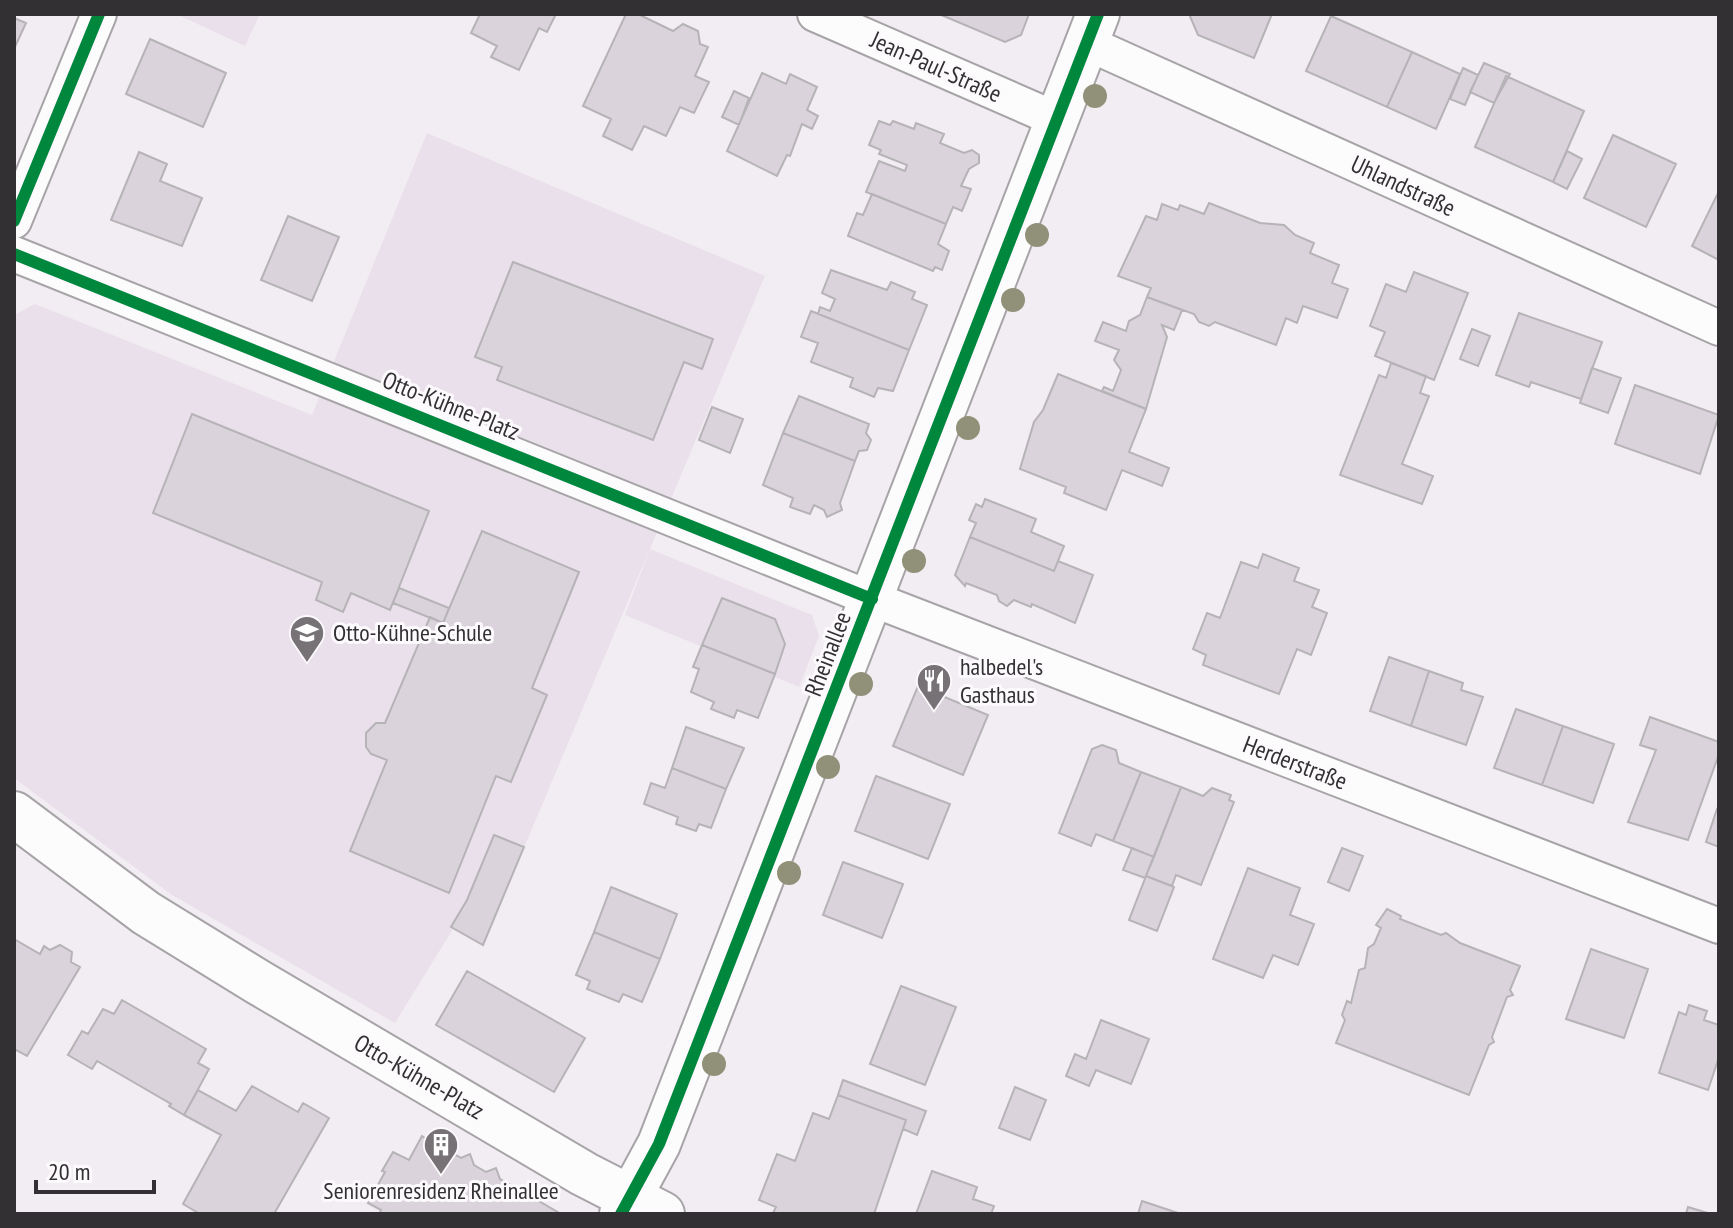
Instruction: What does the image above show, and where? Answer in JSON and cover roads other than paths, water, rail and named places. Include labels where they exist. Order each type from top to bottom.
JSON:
[{"type":"main road","name":"Otto-Kühne-Platz","points":[[14,814],[158,921],[637,1209]]},
{"type":"street","points":[[14,221],[99,14]]},
{"type":"street","name":"Jean-Paul-Straße","points":[[815,14],[1058,120]]},
{"type":"street","name":"Rheinallee","points":[[637,1209],[659,1144],[1093,28]]},
{"type":"street","name":"Uhlandstraße","points":[[1093,28],[1719,328]]},
{"type":"street","name":"Otto-Kühne-Platz","points":[[14,254],[872,599]]},
{"type":"street","name":"Herderstraße","points":[[872,599],[1719,926]]},
{"type":"place","name":"Otto-Kühne-Schule","points":[[307,664]]},
{"type":"place","name":"halbedel's Gasthaus","points":[[934,712]]},
{"type":"place","name":"Seniorenresidenz Rheinallee","points":[[441,1176]]}]
